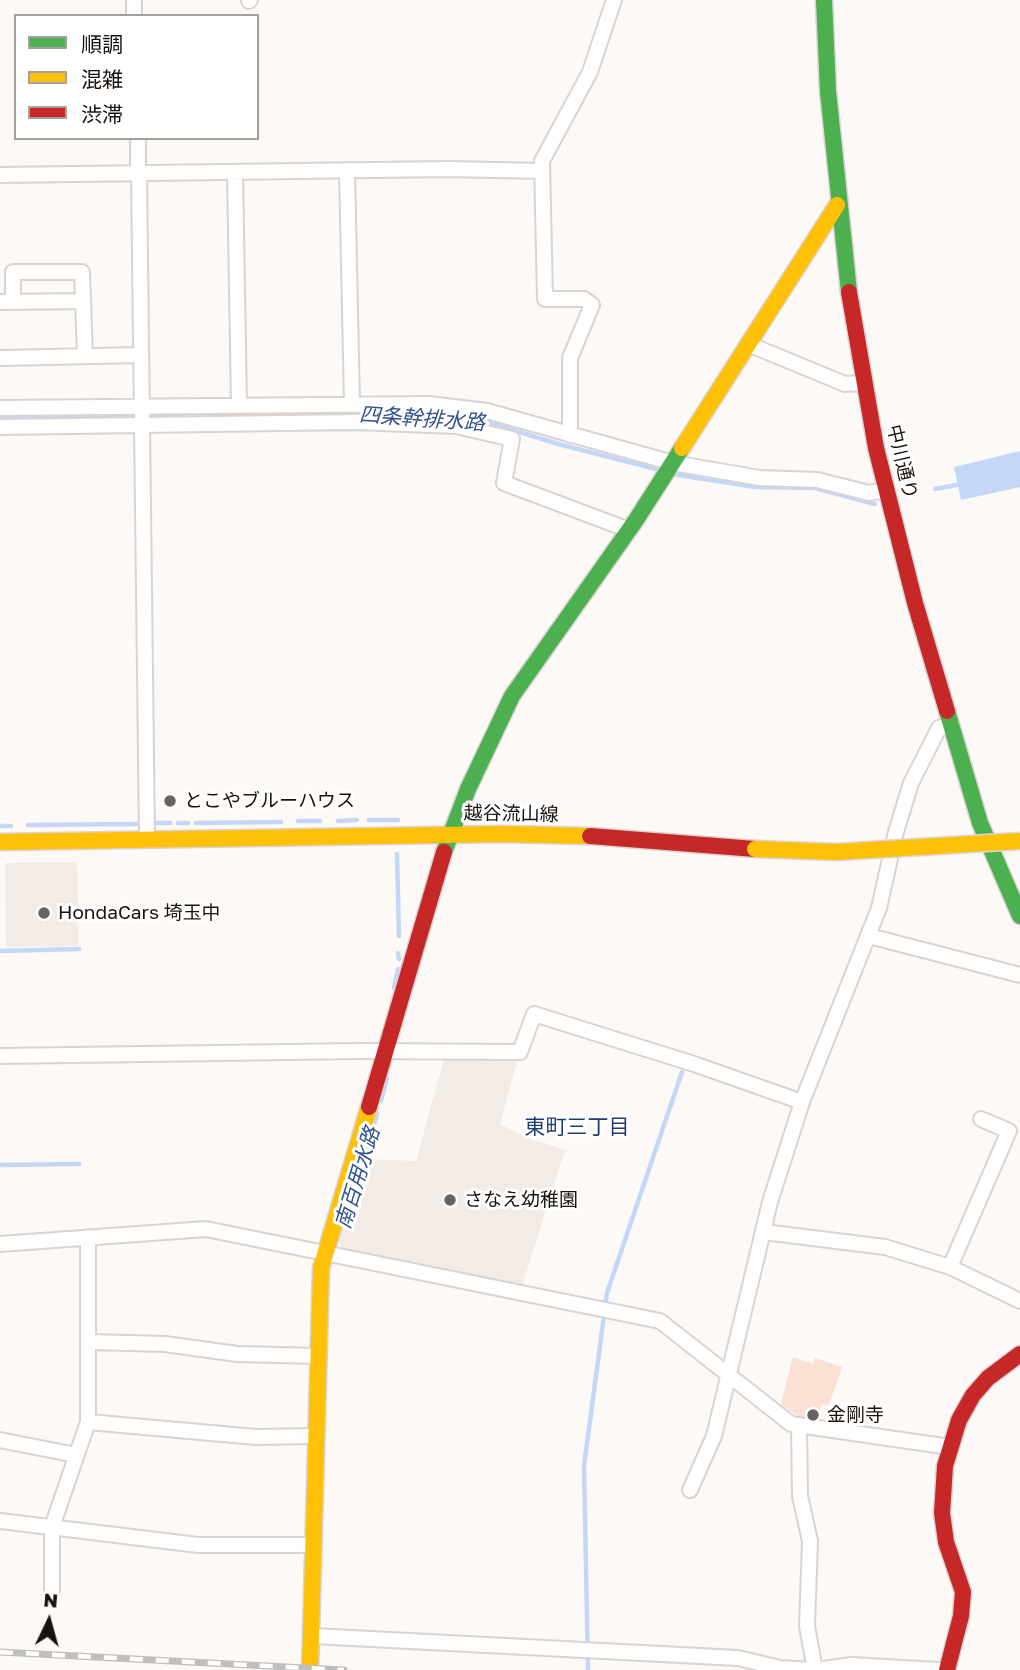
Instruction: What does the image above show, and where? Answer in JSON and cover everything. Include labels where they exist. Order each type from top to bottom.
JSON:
[{"type":"street","points":[[570,435],[570,358],[592,305],[584,299],[545,299],[542,161],[590,72],[614,0]]},
{"type":"street","name":"中川通り","points":[[824,0],[837,205],[863,383],[886,490],[915,603],[980,822],[1020,916]]},
{"type":"street","points":[[138,140],[147,839]]},
{"type":"street","points":[[0,175],[347,170],[542,171]]},
{"type":"street","points":[[347,170],[352,403]]},
{"type":"street","points":[[235,172],[239,405]]},
{"type":"street","points":[[310,1670],[321,1268],[451,834],[512,695],[673,464],[837,205]]},
{"type":"street","points":[[83,301],[7,302],[13,272],[82,272],[85,356]]},
{"type":"street","points":[[748,344],[845,384],[863,383]]},
{"type":"street","points":[[0,358],[141,355]]},
{"type":"street","points":[[0,427],[239,405],[429,404],[486,411],[673,464],[760,478],[817,480],[869,493],[886,490]]},
{"type":"street","points":[[0,408],[142,416],[402,422],[481,430],[512,439],[505,483],[629,530]]},
{"type":"street","points":[[690,1490],[715,1436],[779,1171],[802,1102],[869,936],[911,783],[939,728],[951,724]]},
{"type":"street","name":"越谷流山線","points":[[0,842],[451,834],[612,837],[755,849],[837,852],[1020,841]]},
{"type":"street","points":[[869,936],[1020,975]]},
{"type":"street","points":[[0,1056],[520,1052],[534,1014],[694,1064],[802,1102]]},
{"type":"street","points":[[950,1267],[1009,1131],[981,1119]]},
{"type":"street","points":[[0,1244],[206,1229],[614,1311],[660,1321],[791,1424],[950,1447]]},
{"type":"street","points":[[764,1232],[885,1247],[950,1267],[1020,1301]]},
{"type":"street","points":[[52,1591],[52,1527],[88,1422],[88,1237]]},
{"type":"street","points":[[90,1342],[165,1344],[237,1354],[318,1356]]},
{"type":"street","points":[[947,1670],[961,1616],[963,1591],[946,1542],[942,1513],[943,1485],[950,1447],[959,1420],[973,1395],[988,1378],[1020,1354]]},
{"type":"street","points":[[88,1422],[256,1437],[315,1436]]},
{"type":"street","points":[[799,1426],[800,1496],[810,1541],[807,1626],[815,1670]]},
{"type":"street","points":[[0,1440],[76,1455]]},
{"type":"street","points":[[0,1521],[198,1545],[314,1545]]},
{"type":"street","points":[[313,1636],[738,1658],[780,1668],[815,1670],[851,1665],[938,1670]]},
{"type":"shaded area","points":[[77,862],[79,946],[6,947],[5,863]]},
{"type":"shaded area","name":"さなえ幼稚園","points":[[518,1058],[500,1124],[525,1137],[565,1150],[522,1286],[344,1250],[338,1239],[365,1159],[416,1161],[444,1059]]},
{"type":"shaded area","points":[[793,1357],[813,1364],[815,1358],[842,1367],[829,1405],[822,1404],[817,1420],[796,1415],[781,1404]]},
{"type":"water","points":[[1020,451],[1020,487],[961,500],[954,467]]},
{"type":"waterway","name":"四条幹排水路","points":[[309,416],[387,413],[485,421],[558,444],[660,470]]},
{"type":"waterway","name":"四条幹排水路","points":[[0,418],[181,417]]},
{"type":"waterway","name":"四条幹排水路","points":[[672,474],[755,487],[815,488],[875,504]]},
{"type":"waterway","name":"四条幹排水路","points":[[935,489],[962,484]]},
{"type":"waterway","name":"南百用水路","points":[[338,821],[357,820]]},
{"type":"waterway","name":"南百用水路","points":[[369,820],[398,820]]},
{"type":"waterway","name":"南百用水路","points":[[298,821],[320,821]]},
{"type":"waterway","name":"南百用水路","points":[[196,823],[281,822]]},
{"type":"waterway","name":"南百用水路","points":[[156,823],[170,823]]},
{"type":"waterway","name":"南百用水路","points":[[178,823],[188,823]]},
{"type":"waterway","name":"南百用水路","points":[[28,825],[136,824]]},
{"type":"waterway","name":"南百用水路","points":[[0,826],[11,826]]},
{"type":"waterway","name":"南百用水路","points":[[397,854],[399,936]]},
{"type":"waterway","points":[[0,951],[79,949]]},
{"type":"waterway","name":"南百用水路","points":[[398,953],[399,959]]},
{"type":"waterway","name":"南百用水路","points":[[394,988],[398,969]]},
{"type":"waterway","points":[[588,1670],[584,1466],[607,1293],[682,1072]]},
{"type":"waterway","name":"南百用水路","points":[[381,1101],[387,1078]]},
{"type":"waterway","name":"南百用水路","points":[[364,1157],[377,1114]]},
{"type":"waterway","points":[[0,1165],[79,1164]]},
{"type":"railway","points":[[0,1652],[344,1670]]},
{"type":"traffic: fast","points":[[824,0],[828,91],[849,292]]},
{"type":"traffic: fast","points":[[444,852],[468,789],[512,696],[636,520],[682,448]]},
{"type":"traffic: fast","points":[[947,711],[980,823],[1020,916]]},
{"type":"traffic: slow","points":[[682,448],[837,205]]},
{"type":"traffic: slow","points":[[0,842],[503,834],[590,836]]},
{"type":"traffic: slow","points":[[755,849],[837,852],[1020,841]]},
{"type":"traffic: slow","points":[[310,1670],[321,1268],[369,1107]]},
{"type":"traffic: jam","points":[[849,292],[876,448],[915,603],[947,711]]},
{"type":"traffic: jam","points":[[590,836],[755,849]]},
{"type":"traffic: jam","points":[[369,1107],[444,852]]},
{"type":"traffic: jam","points":[[947,1670],[961,1616],[963,1592],[946,1542],[942,1513],[945,1466],[959,1420],[973,1395],[988,1378],[1020,1354]]},
{"type":"place","name":"とこやブルーハウス","points":[[170,801]]},
{"type":"place","name":"HondaCars 埼玉中","points":[[44,913]]},
{"type":"place","name":"さなえ幼稚園","points":[[450,1200]]},
{"type":"place","name":"金剛寺","points":[[813,1415]]},
{"type":"district","name":"東町三丁目","points":[[577,1127]]}]
